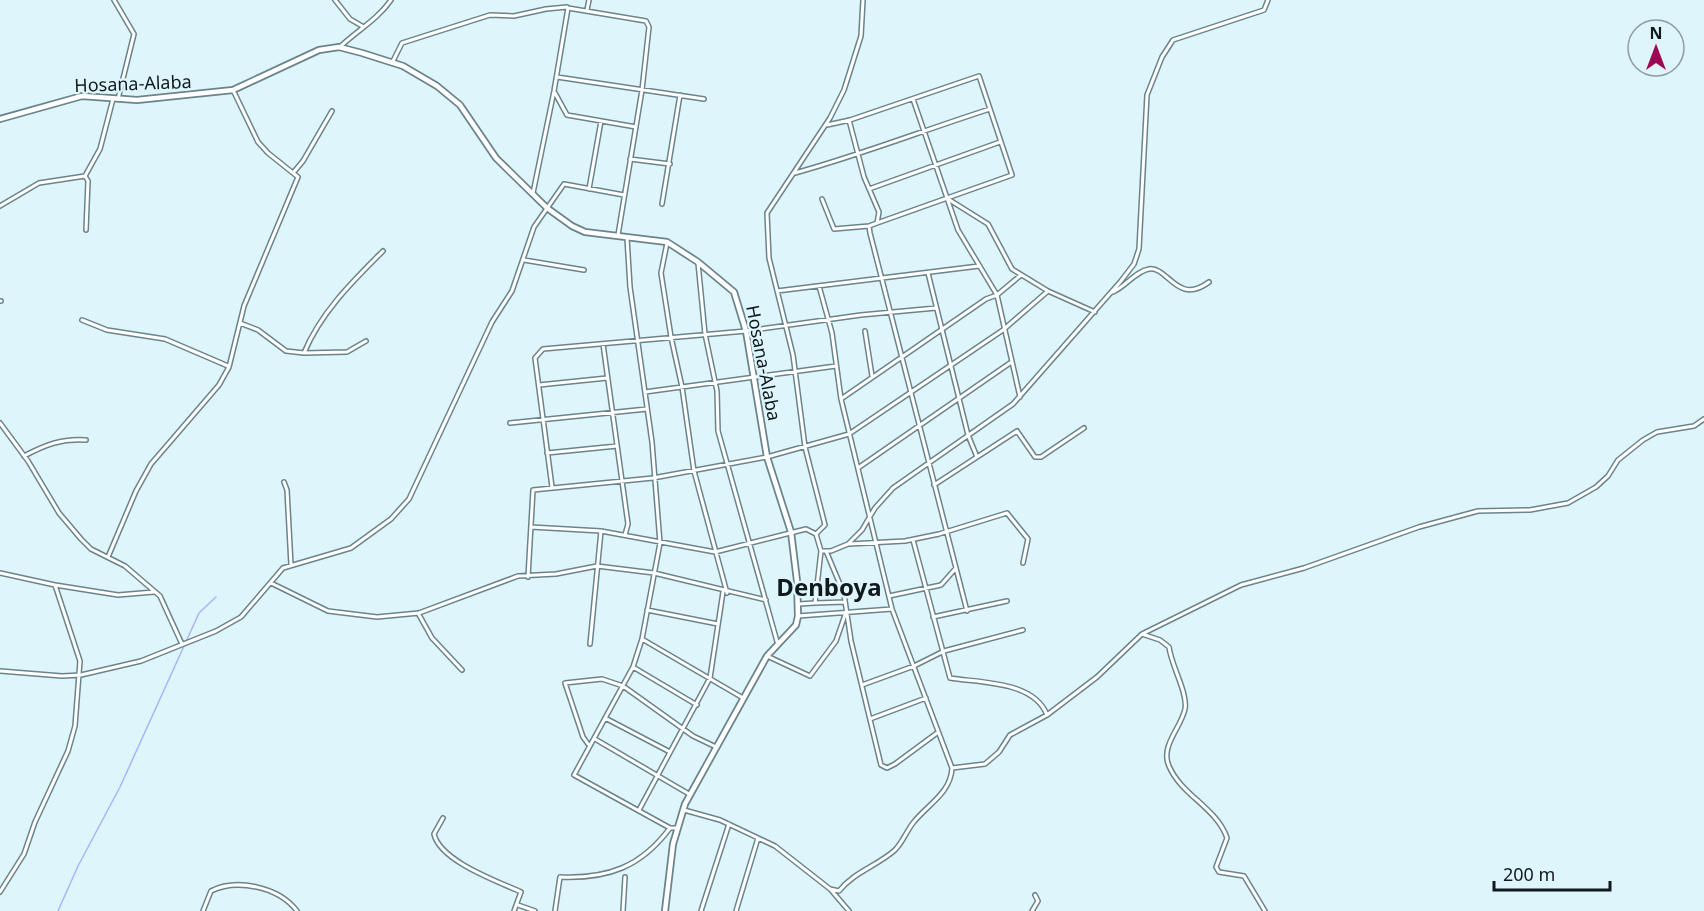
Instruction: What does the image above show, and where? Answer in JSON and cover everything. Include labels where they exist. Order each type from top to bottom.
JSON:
[{"type":"main road","name":"Hosana-Alaba","points":[[0,119],[75,98],[171,98],[233,90],[319,50],[339,47],[392,63],[437,86],[460,105],[496,158],[547,208],[572,226],[585,232],[667,242],[698,262],[734,292],[746,331],[767,457],[790,532],[799,604],[798,616],[796,625],[767,657],[689,794],[678,828],[665,911]]},
{"type":"street","points":[[85,176],[100,148],[134,34],[114,0]]},
{"type":"street","points":[[335,0],[350,19],[362,26]]},
{"type":"street","points":[[339,47],[362,26],[378,18],[391,0]]},
{"type":"street","points":[[587,10],[589,0]]},
{"type":"street","points":[[816,534],[825,525],[805,447],[795,372],[769,258],[767,213],[826,125],[844,90],[861,36],[863,0]]},
{"type":"street","points":[[848,544],[862,530],[869,517],[893,488],[1020,397],[1134,264],[1139,249],[1147,95],[1162,57],[1173,40],[1264,10],[1268,0]]},
{"type":"street","points":[[532,194],[557,77],[568,8]]},
{"type":"street","points":[[392,63],[402,43],[472,19],[568,8],[646,21],[649,27],[642,90],[617,237]]},
{"type":"street","points":[[822,199],[834,229],[869,226],[1012,175],[979,76],[849,120],[826,125]]},
{"type":"street","points":[[557,77],[704,99]]},
{"type":"street","points":[[108,557],[136,491],[151,464],[170,440],[207,402],[229,367],[244,306],[298,177],[258,142],[233,90]]},
{"type":"street","points":[[554,91],[567,115],[636,127]]},
{"type":"street","points":[[662,204],[680,95]]},
{"type":"street","points":[[913,99],[958,230],[997,295],[1010,363],[1020,397]]},
{"type":"street","points":[[793,174],[858,156],[923,130],[990,109]]},
{"type":"street","points":[[293,173],[303,161],[332,111]]},
{"type":"street","points":[[849,120],[858,156],[879,212],[877,223]]},
{"type":"street","points":[[589,189],[602,121]]},
{"type":"street","points":[[869,189],[1001,142]]},
{"type":"street","points":[[630,159],[670,164]]},
{"type":"street","points":[[0,206],[39,183],[85,176]]},
{"type":"street","points":[[85,176],[88,181],[86,230]]},
{"type":"street","points":[[0,671],[62,676],[81,675],[141,661],[216,631],[240,617],[283,568],[351,548],[391,519],[410,499],[492,322],[512,291],[534,227],[564,184],[624,195]]},
{"type":"street","points":[[947,198],[988,224],[1012,269],[1048,291],[1095,312]]},
{"type":"street","points":[[869,226],[967,611]]},
{"type":"street","points":[[627,238],[636,340],[645,392],[660,543],[642,639],[633,667],[595,739],[588,744],[574,775],[670,828],[678,828]]},
{"type":"street","points":[[639,810],[710,678],[725,592],[694,471],[682,387],[671,338],[661,273],[667,242]]},
{"type":"street","points":[[304,353],[321,322],[349,285],[384,251]]},
{"type":"street","points":[[524,261],[584,270]]},
{"type":"street","points":[[698,262],[705,334],[716,383],[718,431],[778,645]]},
{"type":"street","points":[[777,291],[979,266]]},
{"type":"street","points":[[1111,293],[1148,269],[1156,270],[1176,285],[1186,289],[1196,289],[1209,282]]},
{"type":"street","points":[[928,273],[968,435],[978,457]]},
{"type":"street","points":[[841,399],[942,328],[986,299],[997,295],[1021,275]]},
{"type":"street","points":[[819,286],[829,319],[841,399],[892,609],[952,768],[952,778],[945,788],[913,822],[894,850],[850,878],[839,891],[830,889]]},
{"type":"street","points":[[528,577],[533,490],[653,478],[694,471],[767,457],[849,434],[1003,330],[1048,291]]},
{"type":"street","points":[[552,487],[535,358],[543,349],[746,331],[829,319],[936,308]]},
{"type":"street","points":[[82,320],[106,330],[165,339],[229,367]]},
{"type":"street","points":[[240,323],[258,330],[286,351],[347,352],[366,341]]},
{"type":"street","points":[[865,331],[872,376]]},
{"type":"street","points":[[603,344],[628,524],[625,535]]},
{"type":"street","points":[[858,468],[1010,363]]},
{"type":"street","points":[[645,392],[837,366]]},
{"type":"street","points":[[539,385],[607,378]]},
{"type":"street","points":[[510,423],[647,409]]},
{"type":"street","points":[[952,768],[985,764],[999,752],[1010,735],[1047,714],[1097,678],[1142,634],[1241,585],[1314,564],[1419,527],[1478,511],[1522,511],[1551,508],[1568,503],[1596,488],[1608,476],[1618,460],[1643,440],[1658,432],[1694,426],[1704,419]]},
{"type":"street","points":[[0,423],[24,456],[59,513],[92,549],[125,566],[156,592],[172,619],[182,644]]},
{"type":"street","points":[[934,485],[1017,431],[1035,457],[1041,457],[1084,428]]},
{"type":"street","points":[[24,456],[56,441],[86,440]]},
{"type":"street","points":[[547,453],[617,446]]},
{"type":"street","points":[[284,482],[287,490],[291,565]]},
{"type":"street","points":[[821,551],[848,544],[913,540],[1007,513],[1028,539],[1023,563]]},
{"type":"street","points":[[531,527],[601,531],[715,552],[806,529],[816,534],[821,551],[815,603]]},
{"type":"street","points":[[590,645],[601,531]]},
{"type":"street","points":[[913,540],[950,678],[1020,689],[1037,698],[1047,714]]},
{"type":"street","points":[[826,551],[845,602],[881,765],[886,768],[895,764],[938,733]]},
{"type":"street","points":[[271,583],[328,611],[377,616],[418,613],[518,576],[528,577],[597,566],[654,573],[725,592],[766,600]]},
{"type":"street","points":[[889,596],[941,585],[956,568]]},
{"type":"street","points":[[0,573],[118,595],[156,592]]},
{"type":"street","points":[[0,892],[24,854],[35,822],[68,751],[75,726],[81,675],[76,645],[55,585]]},
{"type":"street","points":[[799,604],[845,602]]},
{"type":"street","points":[[933,617],[1007,602]]},
{"type":"street","points":[[798,616],[892,609]]},
{"type":"street","points":[[647,610],[718,624]]},
{"type":"street","points":[[418,613],[432,638],[462,670]]},
{"type":"street","points":[[767,657],[810,676],[836,641],[846,613]]},
{"type":"street","points":[[862,685],[914,666],[942,652],[1023,630]]},
{"type":"street","points":[[1142,634],[1160,640],[1169,647],[1172,665],[1180,677],[1185,708],[1167,749],[1168,765],[1191,794],[1222,825],[1227,838],[1216,867],[1219,872],[1244,876],[1265,911]]},
{"type":"street","points":[[642,639],[743,698]]},
{"type":"street","points":[[633,667],[697,705]]},
{"type":"street","points":[[588,744],[582,737],[565,683],[602,679],[623,686],[682,728],[716,747]]},
{"type":"street","points":[[870,719],[926,698]]},
{"type":"street","points":[[605,718],[670,752]]},
{"type":"street","points":[[595,739],[689,794]]},
{"type":"street","points":[[682,810],[729,824],[783,851],[830,889],[849,911]]},
{"type":"street","points":[[443,818],[434,834],[436,843],[466,867],[521,892],[514,911]]},
{"type":"street","points":[[701,911],[729,824]]},
{"type":"street","points":[[555,911],[560,877],[582,878],[636,863],[652,851],[670,828]]},
{"type":"street","points":[[736,911],[758,838]]},
{"type":"street","points":[[623,911],[625,877]]},
{"type":"street","points":[[203,911],[211,891],[235,884],[262,889],[279,897],[297,911]]},
{"type":"street","points":[[1032,911],[1038,901],[1035,895]]},
{"type":"street","points":[[518,905],[535,911]]},
{"type":"waterway","points":[[58,911],[78,866],[120,787],[199,613],[216,597]]},
{"type":"district","name":"Denboya","points":[[829,588]]}]
